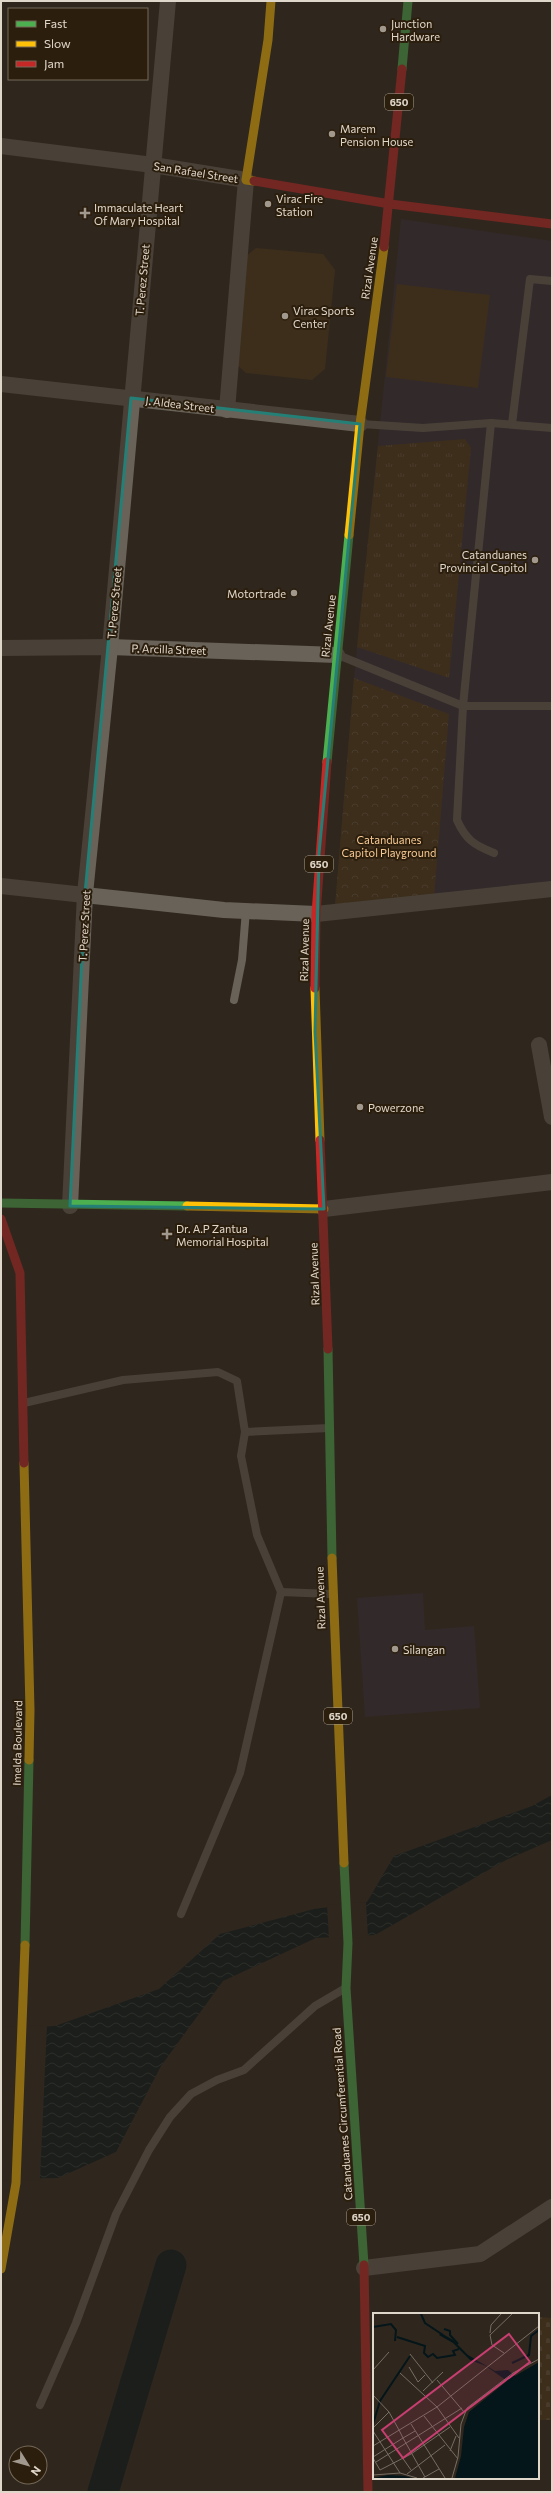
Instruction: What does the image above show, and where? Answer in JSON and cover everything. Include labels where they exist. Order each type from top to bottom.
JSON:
[{"type":"main road","points":[[246,180],[268,40],[271,1]]},
{"type":"main road","name":"Rizal Avenue","points":[[347,1903],[332,1594],[330,1428],[324,1209],[315,1032],[316,914],[324,795],[360,424],[390,204],[408,1]]},
{"type":"main road","name":"San Rafael Street","points":[[246,180],[390,204],[552,224]]},
{"type":"main road","points":[[1,1203],[70,1206],[324,1209]]},
{"type":"main road","name":"Imelda Boulevard","points":[[1,1219],[20,1273],[30,1710],[23,2023],[16,2183],[1,2269]]},
{"type":"main road","name":"Catanduanes Circumferential Road","points":[[347,1903],[348,1943],[346,1988],[364,2268],[368,2492]]},
{"type":"street","name":"T. Perez Street","points":[[70,1206],[85,894],[110,647],[131,398],[168,1]]},
{"type":"street","name":"San Rafael Street","points":[[1,146],[153,165],[246,180]]},
{"type":"street","points":[[227,410],[246,180]]},
{"type":"street","name":"J. Aldea Street","points":[[1,384],[360,424]]},
{"type":"street","name":"P. Arcilla Street","points":[[1,648],[110,647],[337,655]]},
{"type":"street","points":[[1,886],[224,910],[316,914],[552,889]]},
{"type":"street","points":[[539,1045],[552,1117]]},
{"type":"street","points":[[324,1209],[552,1182]]},
{"type":"street","points":[[364,2268],[480,2254],[552,2207]]},
{"type":"lane","points":[[512,424],[530,279],[552,281]]},
{"type":"lane","points":[[491,423],[464,706],[457,820],[464,836],[477,846],[494,853]]},
{"type":"lane","points":[[360,424],[423,428],[491,423],[552,428]]},
{"type":"lane","points":[[337,655],[464,706],[552,706]]},
{"type":"lane","points":[[234,1000],[242,960],[246,910]]},
{"type":"lane","points":[[23,1403],[123,1380],[218,1372],[236,1381],[245,1432],[241,1456],[257,1535],[281,1592],[240,1773],[181,1914]]},
{"type":"lane","points":[[245,1432],[330,1428]]},
{"type":"lane","points":[[281,1592],[332,1594]]},
{"type":"lane","points":[[40,2406],[76,2323],[116,2214],[149,2150],[170,2118],[191,2094],[217,2080],[244,2070],[315,2006],[346,1988]]},
{"type":"highlighted area","points":[[131,398],[360,424],[319,853],[315,1032],[324,1209],[70,1206],[85,894]]},
{"type":"shaded area","points":[[401,219],[552,241],[552,882],[335,906],[354,678]]},
{"type":"shaded area","points":[[423,1593],[425,1630],[474,1626],[480,1708],[365,1717],[357,1598]]},
{"type":"green space","name":"Virac Sports Center","points":[[256,248],[323,254],[335,270],[325,369],[312,380],[246,373],[234,362],[245,257]]},
{"type":"green space","points":[[397,284],[490,295],[478,388],[386,377]]},
{"type":"green space","points":[[465,439],[471,448],[449,678],[357,647],[378,446]]},
{"type":"green space","name":"Catanduanes Capitol Playground","points":[[354,678],[449,714],[434,897],[335,906]]},
{"type":"green space","points":[[539,2317],[552,2318],[552,2420],[539,2420]]},
{"type":"water","points":[[552,1795],[552,1840],[506,1860],[375,1935],[316,1938],[223,1981],[161,2066],[116,2152],[58,2178],[1,2179],[1,2029],[55,2026],[159,1989],[220,1934],[314,1909],[367,1902],[394,1856],[532,1806]]},
{"type":"pier","points":[[366,1902],[368,1937],[329,1939],[327,1905]]},
{"type":"pier","points":[[47,2025],[40,2180],[1,2181],[1,2027]]},
{"type":"waterway","points":[[103,2492],[171,2265]]},
{"type":"traffic: fast","points":[[402,69],[408,1]]},
{"type":"traffic: fast","points":[[327,762],[349,535]]},
{"type":"traffic: fast","points":[[1,1203],[187,1206]]},
{"type":"traffic: fast","points":[[328,1349],[332,1558]]},
{"type":"traffic: fast","points":[[25,1945],[29,1760]]},
{"type":"traffic: fast","points":[[344,1863],[348,1943],[346,1988],[364,2265]]},
{"type":"traffic: slow","points":[[254,181],[246,180],[268,40],[271,1]]},
{"type":"traffic: slow","points":[[349,535],[360,424],[384,247]]},
{"type":"traffic: slow","points":[[315,988],[320,1140]]},
{"type":"traffic: slow","points":[[187,1206],[324,1209]]},
{"type":"traffic: slow","points":[[24,1463],[30,1710],[29,1760]]},
{"type":"traffic: slow","points":[[332,1558],[344,1863]]},
{"type":"traffic: slow","points":[[1,2269],[16,2183],[25,1945]]},
{"type":"traffic: jam","points":[[384,247],[402,69]]},
{"type":"traffic: jam","points":[[254,181],[390,204],[552,224]]},
{"type":"traffic: jam","points":[[315,988],[316,914],[327,762]]},
{"type":"traffic: jam","points":[[320,1140],[328,1349]]},
{"type":"traffic: jam","points":[[1,1219],[20,1273],[24,1463]]},
{"type":"traffic: jam","points":[[364,2265],[368,2492]]},
{"type":"place","name":"Junction Hardware","points":[[383,29]]},
{"type":"place","name":"Marem Pension House","points":[[332,134]]},
{"type":"place","name":"Virac Fire Station","points":[[268,204]]},
{"type":"place","name":"Immaculate Heart Of Mary Hospital","points":[[85,213]]},
{"type":"place","name":"Virac Sports Center","points":[[285,316]]},
{"type":"place","name":"Catanduanes Provincial Capitol","points":[[535,560]]},
{"type":"place","name":"Motortrade","points":[[294,593]]},
{"type":"place","name":"Powerzone","points":[[360,1107]]},
{"type":"place","name":"Dr. A.P Zantua Memorial Hospital","points":[[167,1234]]},
{"type":"place","name":"Silangan","points":[[395,1649]]}]
